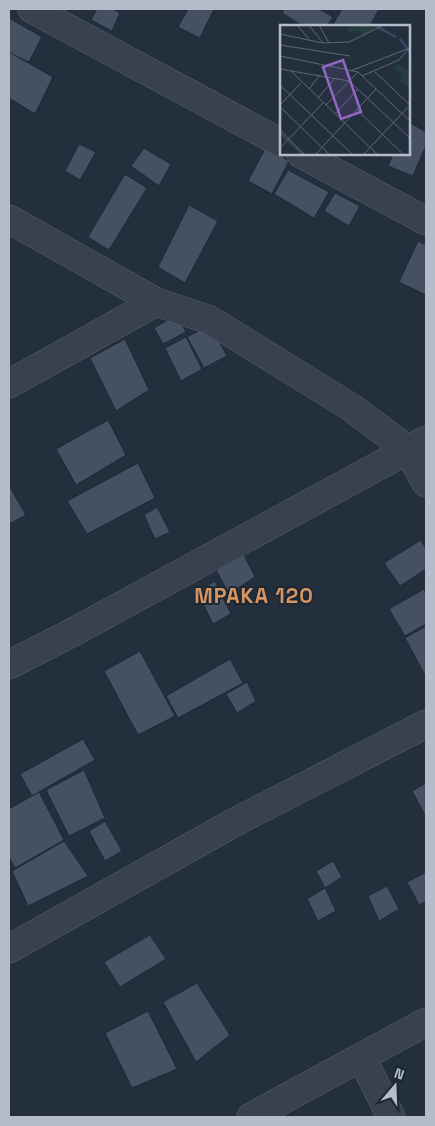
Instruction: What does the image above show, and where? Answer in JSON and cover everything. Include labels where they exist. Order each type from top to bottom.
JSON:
[{"type":"street","points":[[32,9],[280,142]]},
{"type":"street","points":[[304,155],[426,221]]},
{"type":"street","points":[[9,219],[156,302],[210,320],[352,408],[417,445],[426,483]]},
{"type":"street","points":[[9,384],[156,302]]},
{"type":"street","points":[[9,665],[78,630],[417,445]]},
{"type":"street","points":[[9,949],[235,822],[426,724]]},
{"type":"street","points":[[251,1117],[426,1022]]},
{"type":"street","points":[[362,1058],[391,1117]]},
{"type":"building","points":[[97,9],[113,9],[120,13],[112,31],[91,20]]},
{"type":"building","points":[[188,9],[214,9],[200,38],[178,27]]},
{"type":"building","points":[[284,9],[319,9],[333,17],[328,25],[301,25],[282,13]]},
{"type":"building","points":[[342,9],[379,9],[371,25],[333,25]]},
{"type":"building","points":[[9,18],[42,37],[29,62],[9,53]]},
{"type":"building","points":[[9,52],[53,77],[35,114],[9,98]]},
{"type":"building","points":[[410,123],[426,132],[426,145],[413,176],[388,166],[393,155],[410,155]]},
{"type":"building","points":[[79,144],[96,152],[80,180],[65,171]]},
{"type":"building","points":[[266,147],[289,161],[272,194],[248,181]]},
{"type":"building","points":[[144,148],[171,164],[159,186],[131,166]]},
{"type":"building","points":[[288,170],[329,192],[314,218],[274,194]]},
{"type":"building","points":[[125,174],[147,188],[109,250],[88,237]]},
{"type":"building","points":[[335,193],[360,206],[349,226],[324,211]]},
{"type":"building","points":[[189,205],[218,221],[185,283],[158,267]]},
{"type":"building","points":[[418,241],[426,245],[426,295],[399,282]]},
{"type":"building","points":[[177,315],[186,332],[163,344],[154,328]]},
{"type":"building","points":[[210,325],[227,356],[204,368],[187,337]]},
{"type":"building","points":[[186,337],[202,369],[181,381],[165,348]]},
{"type":"building","points":[[125,339],[149,390],[116,411],[90,358]]},
{"type":"building","points":[[108,420],[126,455],[76,485],[56,449]]},
{"type":"building","points":[[138,463],[155,498],[87,534],[67,501]]},
{"type":"building","points":[[9,487],[26,515],[9,524]]},
{"type":"building","points":[[157,507],[170,532],[155,539],[144,515]]},
{"type":"building","points":[[421,540],[426,549],[426,569],[400,586],[384,563]]},
{"type":"building","points":[[244,555],[255,577],[229,594],[216,570]]},
{"type":"building","points":[[215,581],[231,614],[213,624],[197,592]]},
{"type":"building","points":[[424,589],[426,593],[426,624],[405,636],[389,609]]},
{"type":"building","points":[[426,626],[426,677],[405,638]]},
{"type":"building","points":[[140,651],[175,716],[138,735],[104,671]]},
{"type":"building","points":[[230,659],[243,683],[178,718],[166,696]]},
{"type":"building","points":[[247,682],[256,701],[237,713],[226,694]]},
{"type":"building","points":[[83,739],[95,760],[32,796],[20,774]]},
{"type":"building","points":[[84,770],[105,818],[69,836],[46,790]]},
{"type":"building","points":[[426,783],[426,817],[412,791]]},
{"type":"building","points":[[39,792],[64,840],[15,868],[9,857],[9,809]]},
{"type":"building","points":[[105,821],[122,851],[105,861],[89,831]]},
{"type":"building","points":[[64,841],[88,876],[28,906],[12,871]]},
{"type":"building","points":[[333,861],[342,877],[325,888],[316,871]]},
{"type":"building","points":[[426,872],[426,901],[419,905],[407,882]]},
{"type":"building","points":[[387,886],[399,909],[379,921],[368,896]]},
{"type":"building","points":[[325,888],[336,911],[318,921],[307,899]]},
{"type":"building","points":[[150,935],[166,959],[120,987],[104,962]]},
{"type":"building","points":[[197,983],[230,1035],[196,1062],[163,1002]]},
{"type":"building","points":[[148,1011],[177,1069],[132,1088],[105,1033]]},
{"type":"district","name":"MPAKA 120","points":[[254,596]]}]
